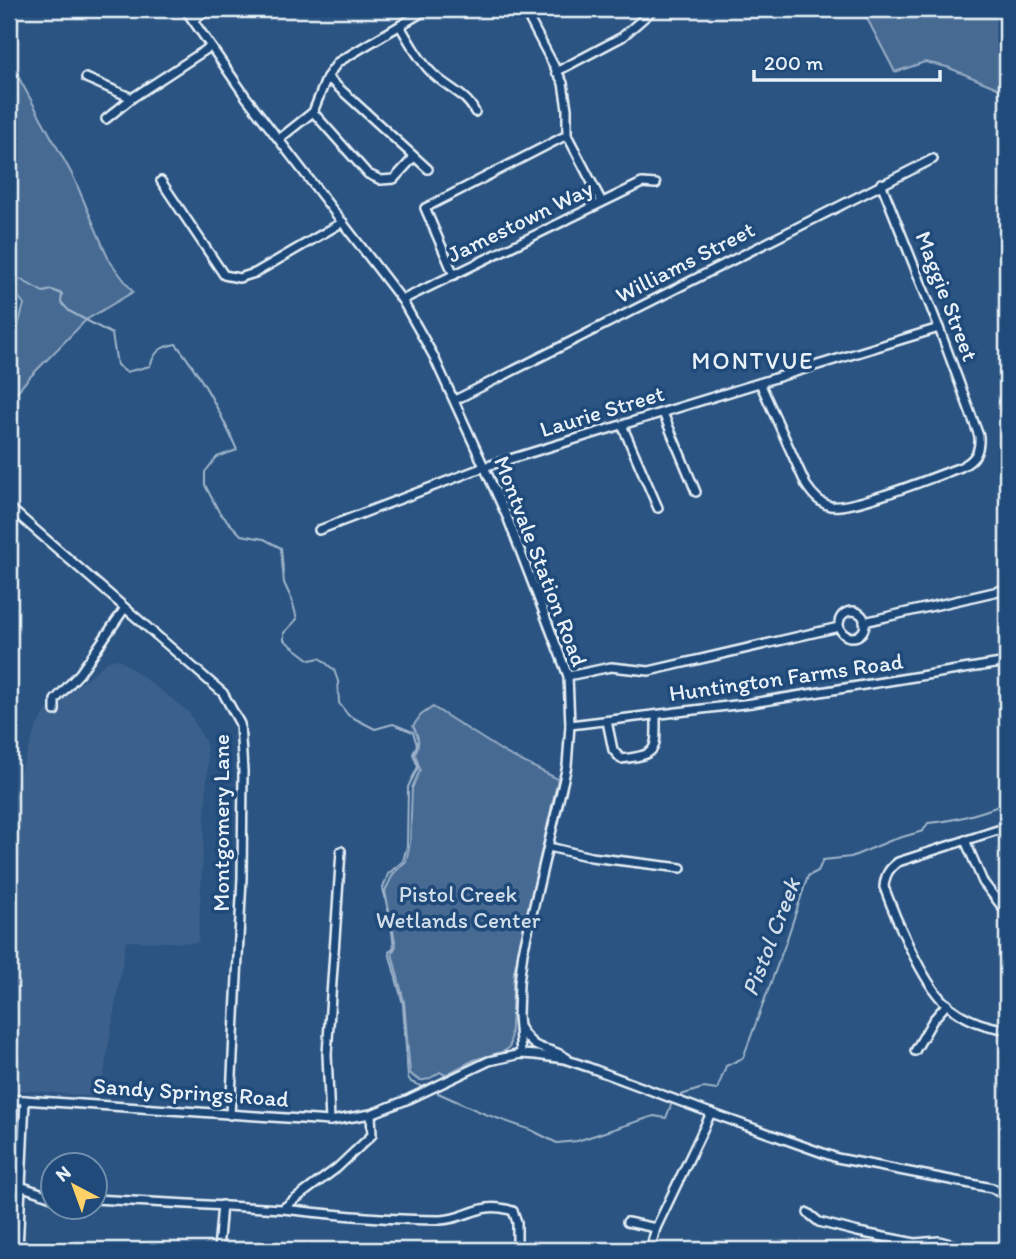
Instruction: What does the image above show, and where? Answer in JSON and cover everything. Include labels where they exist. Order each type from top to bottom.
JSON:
[{"type":"street","name":"Montvale Station Road","points":[[185,9],[210,47],[402,300],[455,400],[508,519],[568,676],[570,725],[567,766],[523,952],[519,983],[521,1054]]},
{"type":"street","points":[[193,20],[209,9]]},
{"type":"street","points":[[279,139],[313,112],[327,77],[338,62],[428,9]]},
{"type":"street","points":[[524,9],[565,94],[567,135],[602,202]]},
{"type":"street","points":[[641,9],[648,16]]},
{"type":"street","points":[[556,72],[610,44],[654,9]]},
{"type":"street","points":[[400,26],[424,66],[469,101],[475,112]]},
{"type":"street","points":[[106,119],[132,98],[210,47]]},
{"type":"street","points":[[327,77],[428,169]]},
{"type":"street","points":[[86,78],[132,98]]},
{"type":"street","points":[[313,112],[368,174],[381,180],[394,179],[414,157]]},
{"type":"street","points":[[454,275],[425,208],[567,135]]},
{"type":"street","name":"Williams Street","points":[[455,400],[933,159]]},
{"type":"street","points":[[161,181],[224,275],[239,278],[255,273],[343,222]]},
{"type":"street","name":"Jamestown Way","points":[[402,300],[642,183],[656,184]]},
{"type":"street","name":"Maggie Street","points":[[760,383],[806,485],[813,496],[830,506],[860,502],[961,467],[977,455],[979,436],[881,183]]},
{"type":"street","name":"Laurie Street","points":[[319,530],[484,467],[939,328]]},
{"type":"street","points":[[663,413],[696,492]]},
{"type":"street","points":[[622,425],[659,508]]},
{"type":"street","name":"Montgomery Lane","points":[[9,507],[223,694],[240,724],[243,771],[242,878],[230,1115]]},
{"type":"street","points":[[864,622],[1007,589]]},
{"type":"street","points":[[55,710],[55,700],[79,673],[125,608]]},
{"type":"street","points":[[849,612],[856,612],[864,622],[864,628],[854,637],[842,633],[839,627],[843,615],[849,612]]},
{"type":"street","points":[[568,676],[611,667],[649,671],[839,627]]},
{"type":"street","name":"Huntington Farms Road","points":[[570,725],[752,703],[1007,662]]},
{"type":"street","points":[[607,721],[612,750],[621,759],[649,754],[655,747],[656,716]]},
{"type":"street","points":[[1007,827],[898,862],[890,867],[884,879],[884,887],[914,953],[934,988],[947,1004],[976,1023],[1007,1029]]},
{"type":"street","points":[[965,840],[983,882],[1007,913]]},
{"type":"street","points":[[549,847],[591,857],[681,868]]},
{"type":"street","points":[[330,1121],[327,1054],[341,851]]},
{"type":"street","points":[[915,1051],[933,1020],[947,1004]]},
{"type":"street","points":[[519,1026],[534,1046],[556,1051],[573,1062]]},
{"type":"street","points":[[521,1054],[573,1062],[837,1158],[992,1188],[1007,1197]]},
{"type":"street","name":"Sandy Springs Road","points":[[9,1099],[330,1121],[371,1114],[417,1096],[479,1064],[521,1054]]},
{"type":"street","points":[[18,1250],[25,1100]]},
{"type":"street","points":[[650,1250],[656,1228],[711,1113]]},
{"type":"street","points":[[282,1209],[337,1168],[372,1135],[371,1114]]},
{"type":"street","points":[[9,1179],[38,1192]]},
{"type":"street","points":[[108,1200],[282,1209],[378,1220],[445,1220],[497,1206],[513,1211],[517,1223],[517,1250]]},
{"type":"street","points":[[218,1250],[222,1205]]},
{"type":"street","points":[[808,1213],[823,1224],[915,1246],[939,1241],[973,1250]]},
{"type":"street","points":[[627,1222],[656,1228]]},
{"type":"shaded area","points":[[119,659],[188,711],[206,743],[208,762],[198,943],[126,941],[100,1097],[9,1089],[9,803],[37,726],[56,695],[67,695],[108,661]]},
{"type":"green space","points":[[862,9],[1007,9],[1007,92],[947,67],[925,62],[895,72]]},
{"type":"green space","points":[[9,60],[74,178],[109,260],[133,292],[86,320],[9,401],[9,359],[24,304],[9,285]]},
{"type":"green space","name":"Pistol Creek Wetlands Center","points":[[433,707],[507,754],[558,779],[514,972],[510,1046],[505,1051],[474,1060],[445,1075],[440,1072],[421,1080],[410,1073],[404,1002],[392,953],[396,946],[385,891],[393,874],[406,861],[410,843],[412,788],[420,770],[415,754],[418,747],[417,733],[413,726],[421,715]]},
{"type":"waterway","name":"Pistol Creek","points":[[9,273],[43,292],[52,290],[62,294],[61,302],[69,311],[112,334],[117,365],[126,372],[150,366],[159,351],[176,344],[210,395],[237,450],[217,457],[205,472],[205,485],[219,512],[241,535],[264,539],[281,548],[284,583],[297,619],[284,633],[284,640],[310,660],[320,658],[334,670],[338,681],[339,703],[348,715],[375,729],[393,724],[413,732],[417,745],[413,754],[418,767],[408,787],[407,846],[403,861],[388,874],[383,888],[394,947],[389,952],[403,1004],[408,1077],[411,1082],[421,1086]]},
{"type":"waterway","name":"Pistol Creek","points":[[681,1095],[703,1088],[717,1090],[726,1066],[743,1058],[808,876],[818,871],[823,860],[851,857],[923,831],[928,823],[968,816],[1007,803]]},
{"type":"waterway","name":"Pistol Creek","points":[[438,1093],[557,1143],[577,1141],[654,1116],[666,1118],[671,1105]]},
{"type":"district","name":"MONTVUE","points":[[753,361]]}]
